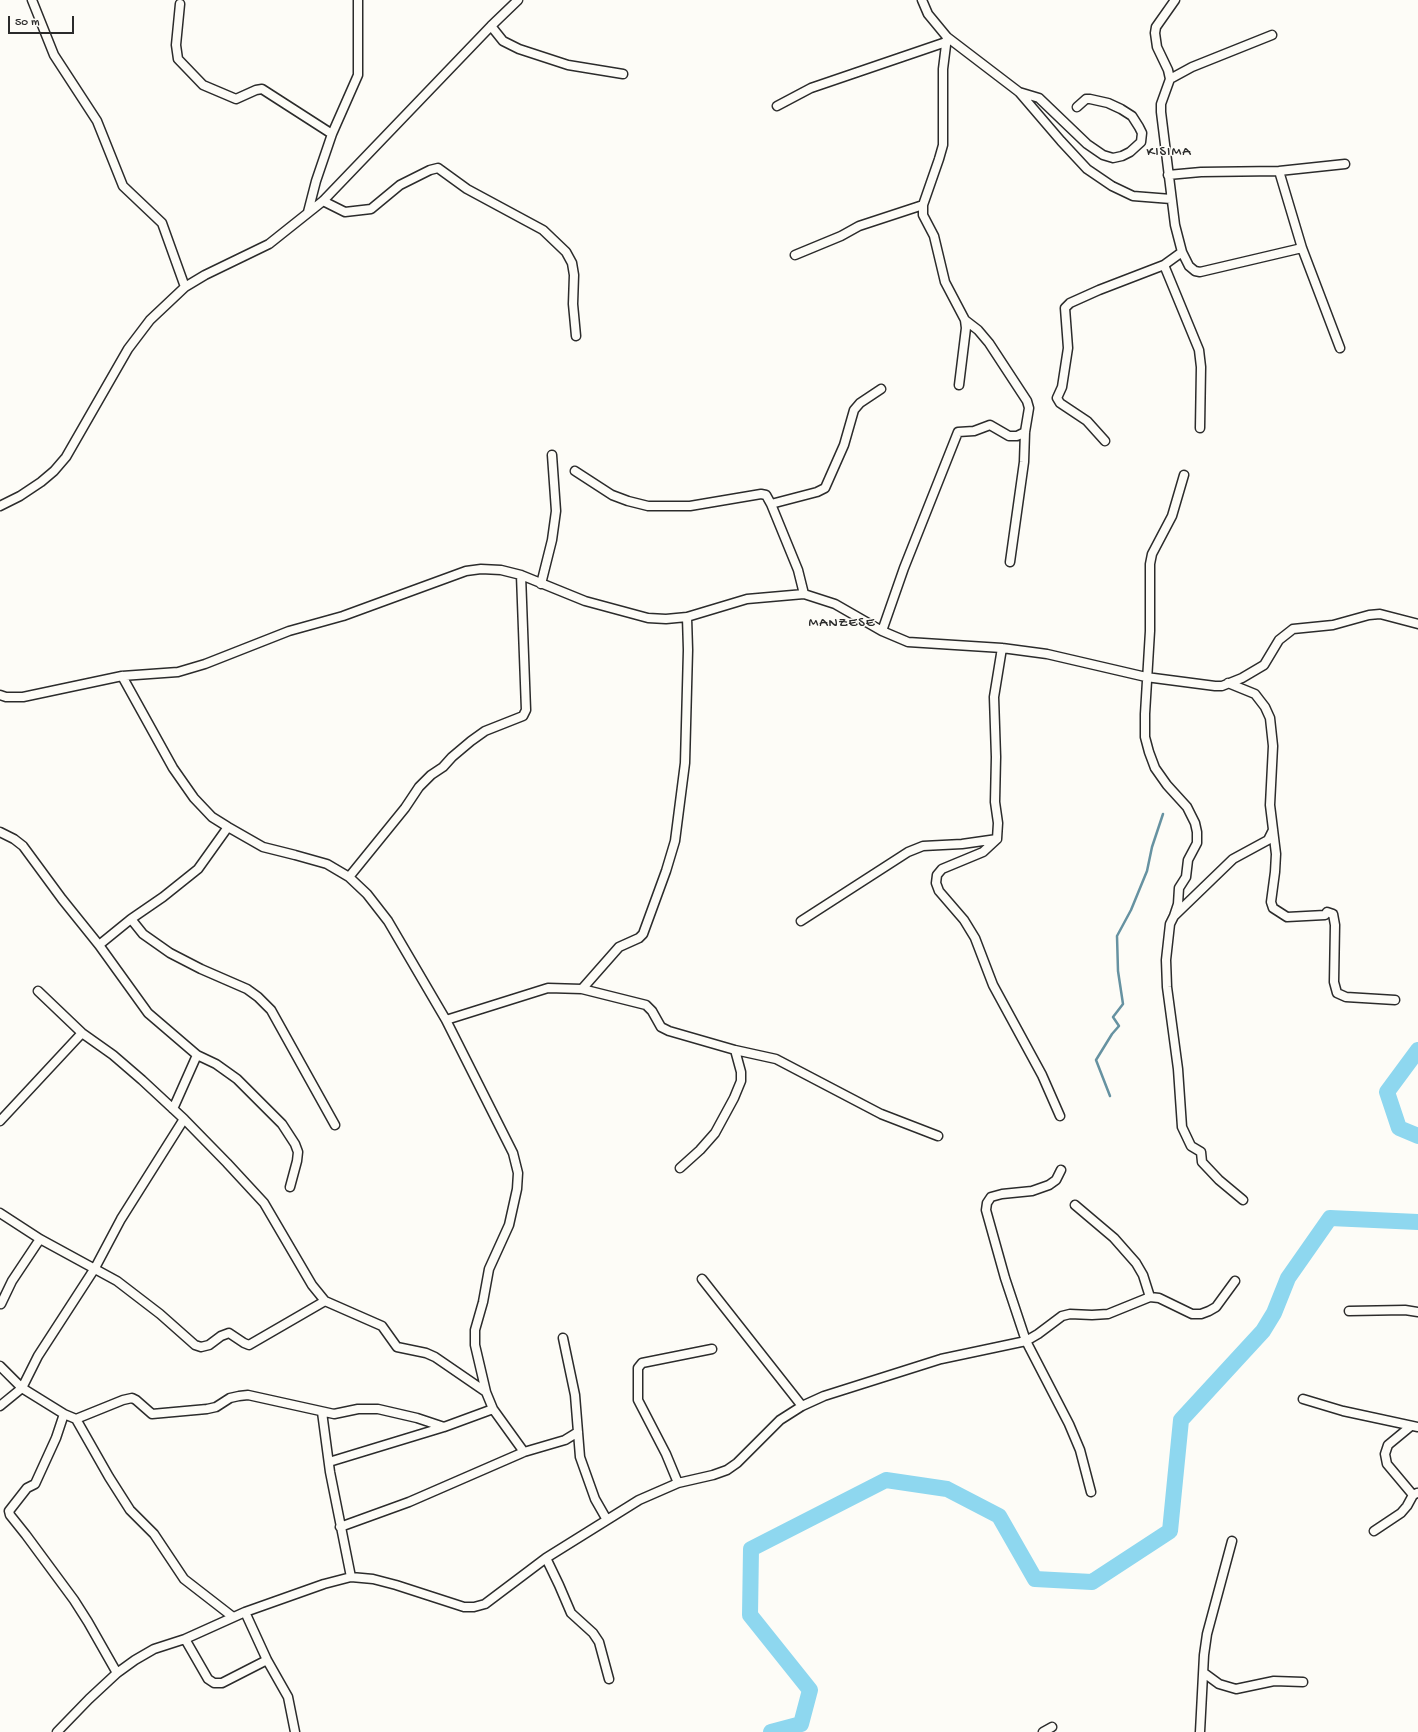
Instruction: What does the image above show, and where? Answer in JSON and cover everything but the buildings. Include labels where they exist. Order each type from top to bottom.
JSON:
[{"type":"street","points":[[32,0],[54,55],[96,121],[123,186],[162,223],[185,287]]},
{"type":"street","points":[[308,212],[316,180],[332,134],[358,75],[358,0]]},
{"type":"street","points":[[0,506],[20,496],[54,471],[66,457],[128,349],[150,320],[185,287],[205,275],[269,244],[323,201],[491,26],[518,0]]},
{"type":"street","points":[[922,0],[928,14],[947,40],[1019,92],[1060,141],[1087,169],[1112,186],[1132,196],[1171,199]]},
{"type":"street","points":[[1175,0],[1156,27],[1155,33],[1157,47],[1168,70],[1170,79],[1161,104],[1161,112],[1175,225],[1182,252],[1189,266],[1195,271],[1200,272],[1302,248]]},
{"type":"street","points":[[180,4],[176,45],[178,59],[203,85],[236,99],[256,90],[262,89],[332,134]]},
{"type":"street","points":[[491,26],[503,41],[519,49],[568,65],[623,74]]},
{"type":"street","points":[[1170,79],[1192,67],[1272,35]]},
{"type":"street","points":[[777,106],[811,88],[947,40]]},
{"type":"street","points":[[947,40],[943,69],[942,145],[939,159],[923,205],[923,215],[934,236],[945,282],[965,320],[966,328],[960,385]]},
{"type":"street","points":[[1019,92],[1039,98],[1087,144],[1102,155],[1113,158],[1122,156],[1130,152],[1141,142],[1142,133],[1132,116],[1121,109],[1108,103],[1090,99],[1086,100],[1077,107]]},
{"type":"street","points":[[1168,175],[1201,172],[1279,171],[1345,164]]},
{"type":"street","points":[[323,201],[345,212],[371,209],[400,185],[430,170],[438,168],[467,189],[543,230],[566,252],[572,263],[574,275],[573,304],[576,336]]},
{"type":"street","points":[[1279,171],[1302,248],[1340,348]]},
{"type":"street","points":[[795,255],[841,236],[859,226],[923,205]]},
{"type":"street","points":[[1105,441],[1087,421],[1060,403],[1057,398],[1062,387],[1068,348],[1065,308],[1070,303],[1099,290],[1164,265],[1182,252]]},
{"type":"street","points":[[1164,265],[1199,350],[1201,367],[1200,428]]},
{"type":"street","points":[[965,320],[978,330],[989,343],[1027,401],[1029,408],[1025,432],[1024,462],[1010,562]]},
{"type":"street","points":[[771,504],[817,492],[825,488],[844,445],[854,410],[860,403],[881,389]]},
{"type":"street","points":[[882,631],[904,568],[958,432],[974,431],[990,425],[1008,436],[1017,436],[1025,432]]},
{"type":"street","points":[[541,584],[552,540],[556,511],[552,455]]},
{"type":"street","points":[[575,471],[612,494],[628,501],[648,506],[690,506],[761,494],[766,495],[798,570],[804,594]]},
{"type":"street","points":[[1184,475],[1172,516],[1152,554],[1150,564],[1150,631],[1146,677],[1145,737],[1155,768],[1167,785],[1189,810],[1197,832],[1197,843],[1188,860],[1186,877],[1179,888],[1178,904],[1170,924],[1166,960],[1167,987],[1178,1069],[1182,1127],[1191,1146],[1201,1152],[1202,1162],[1219,1180],[1243,1200]]},
{"type":"street","points":[[0,695],[6,697],[23,697],[122,676],[178,672],[205,664],[290,631],[350,614],[466,572],[481,569],[501,570],[521,575],[585,601],[648,618],[686,618],[747,599],[804,594],[835,604],[882,631],[908,642],[1002,648],[1047,654],[1146,677],[1215,686],[1222,686],[1242,678],[1264,664],[1279,640],[1293,629],[1332,626],[1369,615],[1380,614],[1418,624]]},
{"type":"street","points":[[349,876],[405,808],[419,787],[431,775],[443,767],[452,757],[471,741],[485,732],[523,716],[526,710],[521,575]]},
{"type":"street","points":[[582,989],[619,947],[639,938],[643,934],[666,871],[675,841],[685,763],[688,650],[686,618]]},
{"type":"street","points":[[1002,648],[994,697],[996,802],[998,823],[997,838],[983,852],[942,869],[937,875],[936,883],[939,891],[964,920],[975,938],[992,984],[1042,1074],[1060,1116]]},
{"type":"street","points":[[122,676],[173,768],[194,798],[212,816],[228,828],[263,847],[295,854],[327,864],[349,876],[367,894],[388,921],[446,1020],[513,1153],[518,1173],[517,1189],[509,1225],[488,1269],[483,1302],[475,1330],[475,1345],[486,1392],[493,1409],[524,1452]]},
{"type":"street","points":[[1228,683],[1255,694],[1265,707],[1270,718],[1273,746],[1270,805],[1276,854],[1276,872],[1272,888],[1271,902],[1274,908],[1287,917],[1325,915],[1327,912],[1333,914],[1335,925],[1334,982],[1337,993],[1346,997],[1396,1000]]},
{"type":"street","points":[[99,945],[198,869],[228,828]]},
{"type":"street","points":[[1174,916],[1233,859],[1268,840],[1273,829]]},
{"type":"street","points":[[0,832],[23,846],[62,899],[99,945],[148,1013],[197,1055],[216,1064],[237,1079],[275,1116],[288,1132],[298,1152],[290,1187]]},
{"type":"street","points":[[801,921],[908,852],[923,846],[962,844],[997,838]]},
{"type":"street","points":[[131,919],[143,934],[170,953],[201,969],[247,989],[258,996],[271,1010],[335,1125]]},
{"type":"street","points":[[446,1020],[548,988],[582,989],[646,1005],[652,1011],[661,1027],[668,1031],[734,1050],[776,1059],[881,1114],[938,1136]]},
{"type":"street","points":[[38,991],[82,1033],[113,1055],[184,1119],[264,1203],[312,1285],[325,1301],[382,1326],[397,1347],[426,1353],[435,1357],[486,1392]]},
{"type":"street","points":[[0,1121],[82,1033]]},
{"type":"street","points":[[680,1168],[700,1150],[715,1133],[734,1098],[741,1082],[741,1072],[734,1050]]},
{"type":"street","points":[[173,1109],[197,1055]]},
{"type":"street","points":[[0,1406],[22,1388],[38,1356],[95,1268],[121,1219],[184,1119]]},
{"type":"street","points":[[1061,1170],[1056,1180],[1049,1185],[1032,1191],[1002,1194],[991,1198],[987,1203],[986,1210],[1005,1278],[1026,1341],[1069,1424],[1080,1450],[1091,1492]]},
{"type":"street","points":[[1075,1205],[1114,1238],[1136,1263],[1143,1276],[1150,1297]]},
{"type":"street","points":[[0,1213],[40,1239],[117,1281],[160,1314],[195,1345],[201,1347],[209,1345],[221,1336],[229,1333],[244,1343],[249,1344],[325,1301]]},
{"type":"street","points":[[1,1304],[12,1280],[40,1239]]},
{"type":"street","points":[[702,1279],[802,1406]]},
{"type":"street","points":[[57,1732],[117,1673],[135,1660],[154,1649],[185,1639],[245,1612],[324,1584],[352,1578],[373,1579],[464,1607],[474,1607],[485,1604],[546,1558],[645,1497],[678,1482],[713,1474],[726,1470],[737,1464],[780,1420],[802,1406],[824,1396],[941,1359],[1026,1341],[1062,1316],[1070,1314],[1108,1314],[1150,1297],[1159,1298],[1192,1314],[1201,1314],[1216,1307],[1235,1282]]},
{"type":"street","points":[[1349,1311],[1405,1310],[1418,1312]]},
{"type":"street","points":[[563,1338],[575,1396],[580,1457],[595,1499],[607,1520]]},
{"type":"street","points":[[678,1482],[666,1454],[638,1400],[638,1368],[642,1363],[712,1349]]},
{"type":"street","points":[[0,1366],[22,1388],[64,1414],[76,1419],[108,1477],[130,1510],[154,1534],[184,1579],[233,1617]]},
{"type":"street","points":[[76,1419],[122,1400],[132,1398],[152,1414],[207,1410],[216,1407],[230,1398],[248,1395],[334,1414],[358,1409],[378,1409],[417,1418],[444,1427]]},
{"type":"street","points":[[1303,1399],[1342,1411],[1414,1427]]},
{"type":"street","points":[[329,1462],[444,1427],[493,1409]]},
{"type":"street","points":[[322,1412],[340,1527],[352,1578]]},
{"type":"street","points":[[64,1414],[56,1438],[35,1484],[27,1488],[9,1511],[10,1515],[78,1606],[117,1673]]},
{"type":"street","points":[[1374,1531],[1401,1513],[1416,1494],[1387,1464],[1385,1454],[1388,1446],[1414,1427]]},
{"type":"street","points":[[340,1527],[409,1502],[524,1452],[565,1440],[578,1432]]},
{"type":"street","points":[[1200,1732],[1204,1655],[1207,1634],[1232,1541]]},
{"type":"street","points":[[546,1558],[560,1585],[571,1613],[593,1632],[599,1642],[609,1679]]},
{"type":"street","points":[[245,1612],[267,1660],[288,1697],[295,1732]]},
{"type":"street","points":[[185,1639],[208,1679],[214,1683],[222,1683],[267,1660]]},
{"type":"street","points":[[1204,1673],[1219,1684],[1236,1688],[1274,1681],[1303,1682]]},
{"type":"street","points":[[1043,1732],[1052,1727]]},
{"type":"waterway","points":[[1110,1096],[1096,1060],[1112,1034],[1119,1026],[1113,1017],[1123,1004],[1118,971],[1117,936],[1131,910],[1147,871],[1152,847],[1163,814]]},
{"type":"waterway","points":[[1418,1050],[1387,1092],[1399,1128],[1418,1136]]},
{"type":"waterway","points":[[771,1732],[801,1724],[810,1690],[750,1615],[751,1549],[886,1480],[947,1489],[999,1516],[1035,1579],[1092,1582],[1170,1531],[1181,1420],[1263,1331],[1274,1313],[1288,1278],[1330,1218],[1418,1222]]},
{"type":"district","name":"KISIMA","points":[[1169,153]]},
{"type":"district","name":"MANZESE","points":[[842,624]]}]
